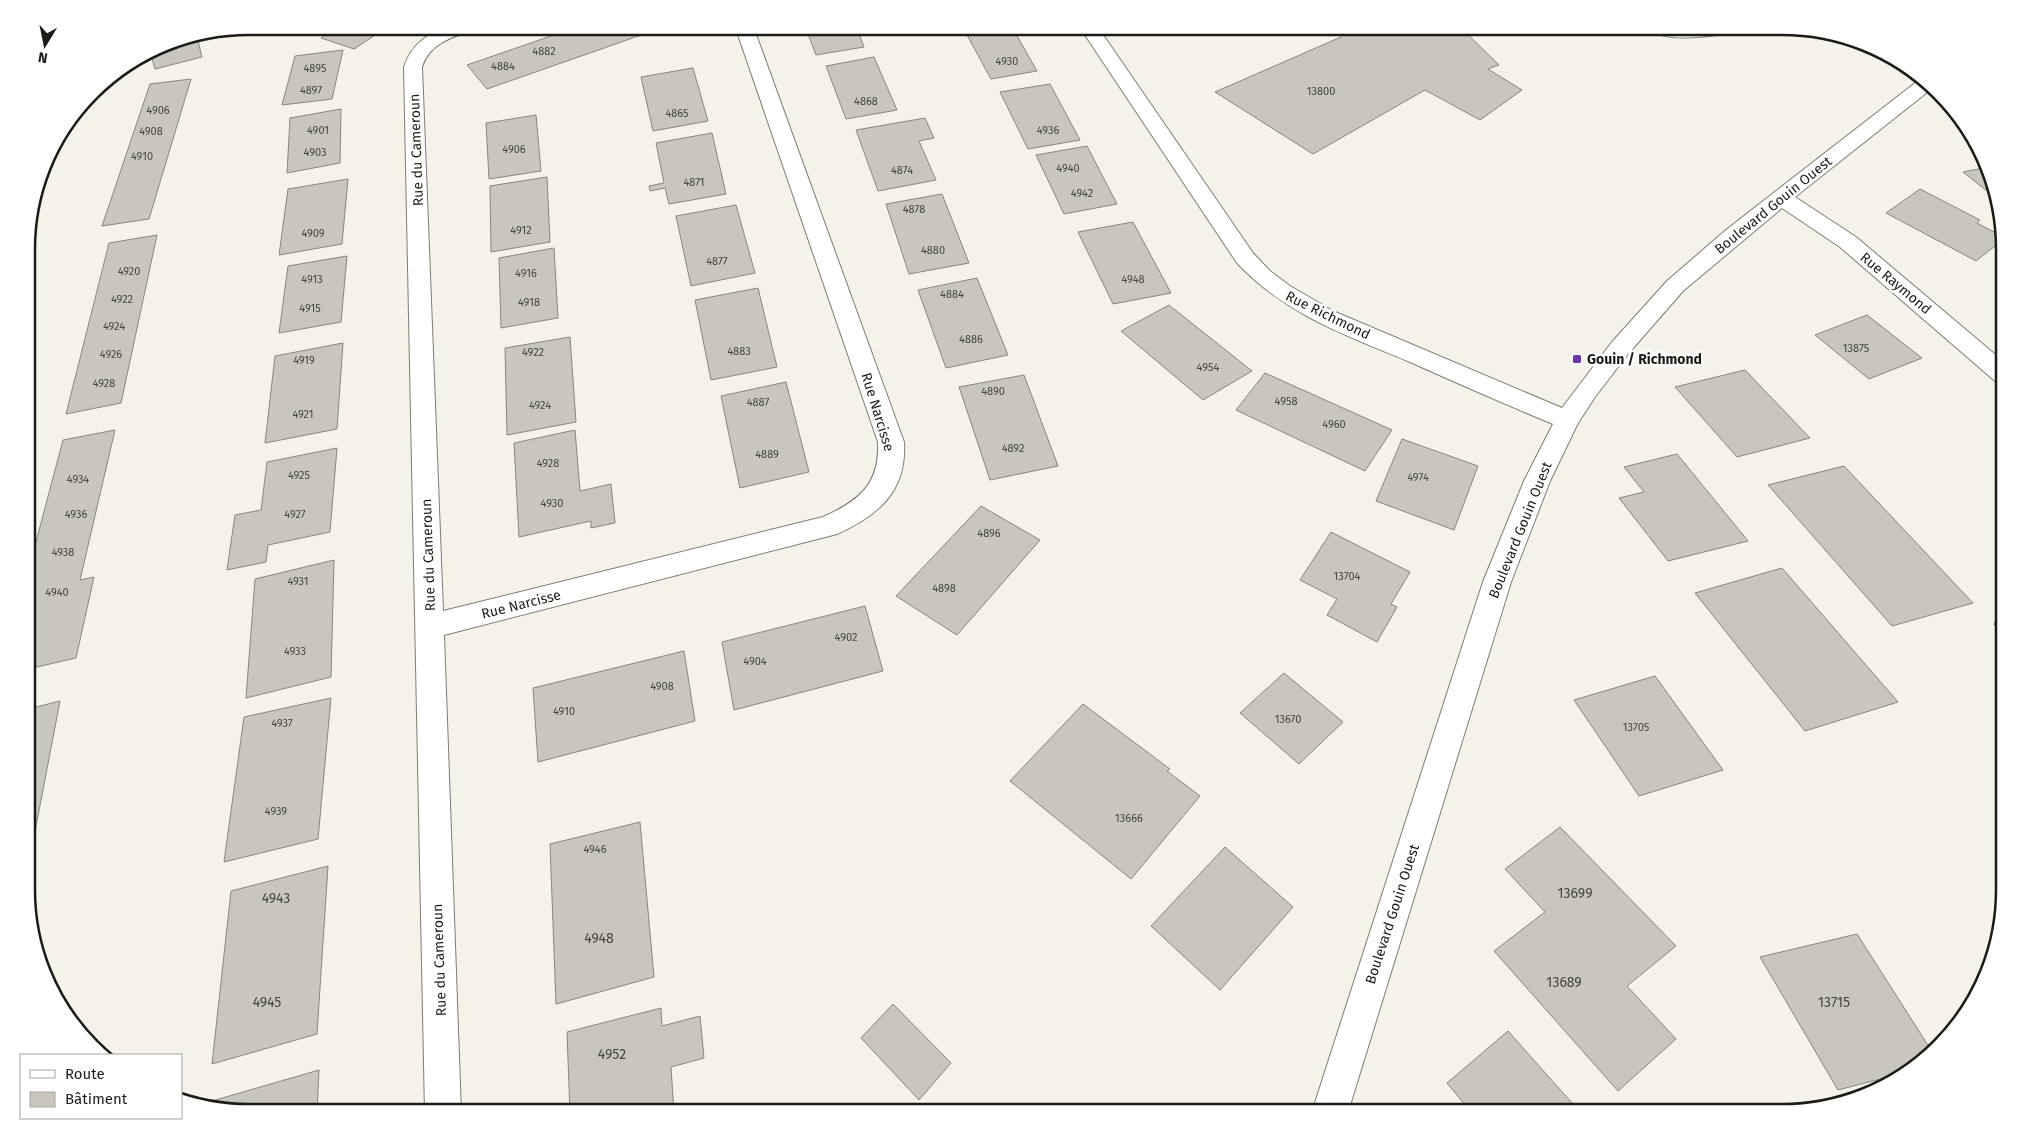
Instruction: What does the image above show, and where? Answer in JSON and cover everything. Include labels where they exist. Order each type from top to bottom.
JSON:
[{"type":"street","name":"Rue du Cameroun","points":[[443,1104],[413,67],[418,54],[430,42],[446,35]]},
{"type":"street","name":"Rue Narcisse","points":[[430,626],[828,526],[861,510],[874,500],[883,488],[892,464],[891,442],[747,35]]},
{"type":"street","name":"Rue Richmond","points":[[1094,35],[1245,258],[1277,290],[1302,305],[1354,329],[1567,420]]},
{"type":"street","name":"Boulevard Gouin Ouest","points":[[1333,1104],[1497,582],[1537,481],[1567,420],[1586,391],[1657,304],[1708,257],[1922,87]]},
{"type":"street","name":"Rue Raymond","points":[[1782,198],[1818,220],[1848,242],[1996,368]]},
{"type":"building","points":[[326,35],[375,35],[354,49],[321,38]]},
{"type":"building","points":[[554,35],[641,35],[487,89],[467,65]]},
{"type":"building","points":[[808,35],[859,35],[864,47],[816,55]]},
{"type":"building","points":[[967,35],[1017,35],[1037,71],[991,79]]},
{"type":"building","points":[[1340,35],[1468,35],[1499,65],[1488,69],[1522,90],[1480,120],[1425,90],[1313,154],[1215,92],[1341,37]]},
{"type":"building","points":[[198,41],[202,57],[155,69],[152,58],[180,46]]},
{"type":"building","points":[[343,50],[332,99],[282,105],[295,56]]},
{"type":"building","points":[[874,57],[897,110],[846,119],[826,66]]},
{"type":"building","points":[[693,68],[708,121],[653,131],[641,77]]},
{"type":"building","points":[[191,79],[149,219],[102,226],[150,84]]},
{"type":"building","points":[[1050,84],[1080,140],[1028,149],[1000,92]]},
{"type":"building","points":[[341,109],[340,163],[287,173],[290,118]]},
{"type":"building","points":[[536,115],[541,171],[489,179],[486,123]]},
{"type":"building","points":[[925,118],[934,138],[919,141],[936,180],[878,191],[856,130]]},
{"type":"building","points":[[712,133],[726,194],[669,204],[665,188],[650,191],[649,186],[664,183],[656,143]]},
{"type":"building","points":[[1087,146],[1117,204],[1064,214],[1036,155]]},
{"type":"building","points":[[1981,168],[1989,193],[1963,172]]},
{"type":"building","points":[[547,177],[550,242],[491,252],[490,186]]},
{"type":"building","points":[[348,179],[342,244],[279,255],[288,189]]},
{"type":"building","points":[[1920,189],[1980,220],[1977,223],[1996,233],[1996,245],[1976,261],[1886,213]]},
{"type":"building","points":[[942,194],[969,263],[909,274],[886,204]]},
{"type":"building","points":[[736,205],[755,273],[691,286],[676,216]]},
{"type":"building","points":[[1133,222],[1171,293],[1113,304],[1078,232]]},
{"type":"building","points":[[157,235],[121,403],[66,414],[109,243]]},
{"type":"building","points":[[554,248],[558,318],[501,328],[499,258]]},
{"type":"building","points":[[347,256],[341,322],[279,333],[288,266]]},
{"type":"building","points":[[977,278],[1008,355],[946,368],[918,290]]},
{"type":"building","points":[[758,288],[777,367],[711,380],[695,300]]},
{"type":"building","points":[[1169,305],[1252,371],[1203,400],[1121,331]]},
{"type":"building","points":[[1867,315],[1922,358],[1869,379],[1815,335]]},
{"type":"building","points":[[570,337],[576,422],[507,435],[505,348]]},
{"type":"building","points":[[343,343],[337,429],[265,443],[275,356]]},
{"type":"building","points":[[1745,370],[1810,438],[1737,457],[1675,387]]},
{"type":"building","points":[[1265,373],[1392,430],[1365,471],[1236,410]]},
{"type":"building","points":[[1024,375],[1058,466],[990,480],[959,387]]},
{"type":"building","points":[[786,382],[809,472],[740,488],[721,396]]},
{"type":"building","points":[[115,430],[80,580],[94,577],[76,658],[35,667],[35,546],[63,440]]},
{"type":"building","points":[[575,430],[580,491],[611,484],[615,523],[591,528],[591,521],[519,537],[514,443]]},
{"type":"building","points":[[1402,439],[1478,466],[1454,530],[1376,501]]},
{"type":"building","points":[[337,448],[330,532],[268,545],[266,562],[227,570],[235,515],[261,510],[267,462]]},
{"type":"building","points":[[1677,454],[1748,541],[1668,561],[1619,498],[1644,492],[1624,467]]},
{"type":"building","points":[[1844,466],[1973,603],[1892,626],[1768,485]]},
{"type":"building","points":[[981,506],[1040,540],[957,635],[896,596]]},
{"type":"building","points":[[1331,532],[1410,572],[1391,604],[1397,607],[1377,642],[1327,615],[1337,599],[1300,580]]},
{"type":"building","points":[[334,560],[331,677],[246,698],[255,579]]},
{"type":"building","points":[[1782,568],[1898,702],[1805,731],[1695,593]]},
{"type":"building","points":[[865,606],[883,671],[734,710],[722,642]]},
{"type":"building","points":[[684,651],[695,721],[538,762],[533,688]]},
{"type":"building","points":[[1284,673],[1343,722],[1299,764],[1240,713]]},
{"type":"building","points":[[1655,676],[1723,770],[1639,796],[1574,700]]},
{"type":"building","points":[[331,698],[318,839],[224,862],[244,717]]},
{"type":"building","points":[[60,701],[35,831],[35,707]]},
{"type":"building","points":[[1083,704],[1170,769],[1167,771],[1200,796],[1131,879],[1010,781]]},
{"type":"building","points":[[640,822],[654,977],[556,1004],[550,844]]},
{"type":"building","points":[[1560,827],[1676,946],[1627,986],[1676,1039],[1618,1091],[1494,951],[1545,912],[1505,869]]},
{"type":"building","points":[[1225,847],[1293,907],[1220,990],[1151,926]]},
{"type":"building","points":[[328,866],[317,1034],[212,1064],[231,891]]},
{"type":"building","points":[[1857,934],[1928,1046],[1901,1068],[1883,1078],[1838,1090],[1760,957]]},
{"type":"building","points":[[893,1004],[951,1063],[919,1100],[861,1038]]},
{"type":"building","points":[[661,1008],[662,1026],[700,1016],[704,1058],[671,1067],[673,1104],[570,1104],[567,1032]]},
{"type":"building","points":[[1508,1031],[1573,1104],[1464,1104],[1447,1083]]},
{"type":"building","points":[[319,1070],[317,1104],[235,1104],[213,1101]]},
{"type":"place","name":"Gouin / Richmond","points":[[1577,359]]}]
